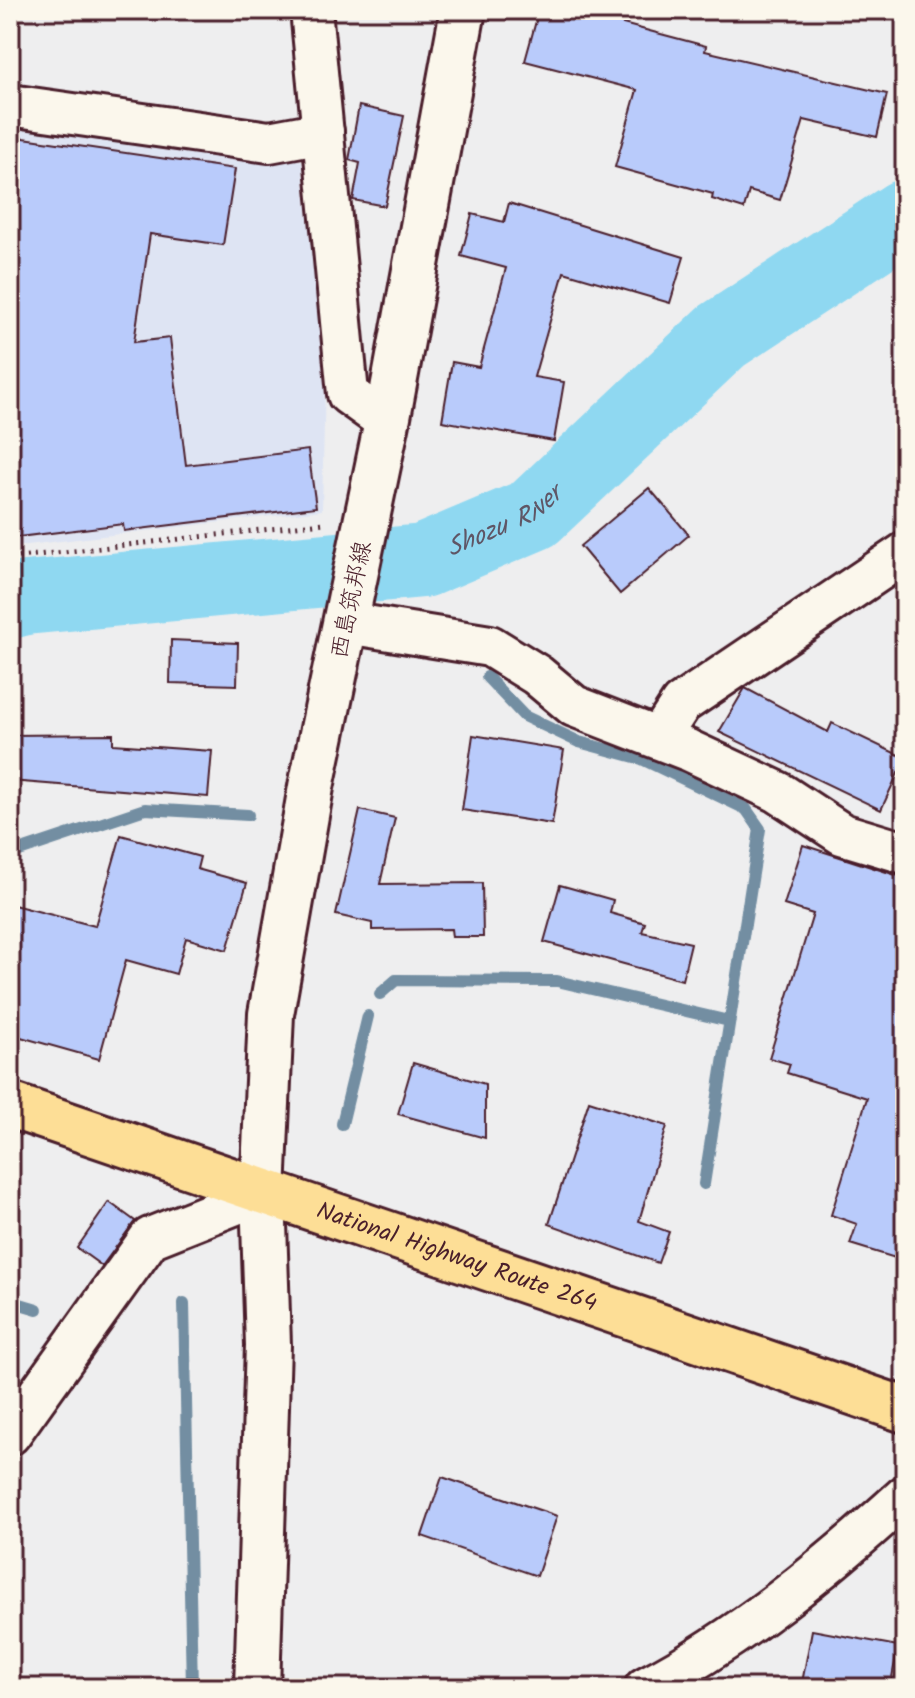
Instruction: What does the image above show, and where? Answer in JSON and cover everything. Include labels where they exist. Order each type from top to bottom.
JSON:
[{"type":"highway","name":"National Highway Route 264","points":[[10,1105],[905,1410]]},
{"type":"main road","name":"西島筑邦線","points":[[257,1688],[268,1345],[263,1193],[271,1014],[311,787],[369,518],[463,10]]},
{"type":"street","points":[[311,10],[348,394],[387,422]]},
{"type":"street","points":[[10,105],[269,142],[323,132]]},
{"type":"street","points":[[659,738],[681,704],[905,553]]},
{"type":"street","points":[[347,623],[490,646],[537,675],[574,706],[659,738],[778,792],[842,834],[905,853]]},
{"type":"street","points":[[10,1434],[150,1238],[263,1193]]},
{"type":"street","points":[[645,1688],[749,1624],[858,1539],[905,1496]]},
{"type":"path","points":[[10,558],[369,518]]},
{"type":"shaded area","points":[[10,119],[302,161],[325,381],[322,510],[10,547]]},
{"type":"building","points":[[539,10],[627,10],[623,24],[706,46],[705,51],[887,94],[877,137],[804,120],[780,200],[749,191],[744,209],[712,199],[713,194],[615,167],[637,90],[525,61]]},
{"type":"building","points":[[359,106],[404,116],[385,206],[353,200],[360,163],[349,160]]},
{"type":"building","points":[[10,136],[235,169],[223,245],[150,234],[134,342],[170,338],[186,465],[308,450],[316,507],[124,531],[123,524],[10,538]]},
{"type":"building","points":[[509,203],[684,257],[670,303],[564,272],[534,377],[564,382],[554,441],[442,421],[452,362],[479,367],[506,268],[461,256],[472,214],[504,222]]},
{"type":"building","points":[[649,488],[689,535],[620,594],[580,546]]},
{"type":"building","points":[[171,640],[238,643],[237,685],[170,683]]},
{"type":"building","points":[[745,688],[828,732],[832,723],[905,758],[881,810],[719,732]]},
{"type":"building","points":[[113,734],[113,744],[212,751],[208,797],[10,781],[10,735]]},
{"type":"building","points":[[473,735],[564,750],[552,824],[462,810]]},
{"type":"building","points":[[360,810],[395,818],[380,884],[482,883],[483,937],[452,937],[451,929],[372,930],[372,923],[336,915]]},
{"type":"building","points":[[121,835],[200,857],[197,869],[247,883],[227,950],[186,938],[176,974],[126,960],[99,1059],[10,1034],[10,904],[95,926]]},
{"type":"building","points":[[803,845],[905,878],[905,1261],[850,1244],[857,1224],[831,1215],[867,1098],[787,1073],[790,1064],[769,1058],[813,914],[784,905]]},
{"type":"building","points":[[560,885],[613,900],[610,913],[645,923],[642,932],[691,943],[682,980],[544,942]]},
{"type":"building","points":[[413,1063],[485,1084],[485,1138],[398,1114]]},
{"type":"building","points":[[589,1101],[667,1126],[639,1221],[669,1232],[658,1263],[549,1224]]},
{"type":"building","points":[[109,1202],[135,1221],[102,1266],[77,1248]]},
{"type":"building","points":[[442,1477],[557,1516],[537,1576],[422,1536]]},
{"type":"building","points":[[812,1630],[898,1646],[890,1688],[801,1688]]},
{"type":"waterway","name":"Shozu River","points":[[10,602],[25,598],[423,561],[534,514],[722,336],[905,216]]},
{"type":"waterway","points":[[487,677],[524,716],[579,742],[642,759],[746,809],[760,829],[704,1184]]},
{"type":"waterway","points":[[10,854],[145,809],[248,815]]},
{"type":"waterway","points":[[380,994],[396,980],[557,981],[729,1021]]},
{"type":"waterway","points":[[342,1124],[368,1016]]},
{"type":"waterway","points":[[10,1301],[37,1309]]},
{"type":"waterway","points":[[184,1303],[192,1688]]}]
